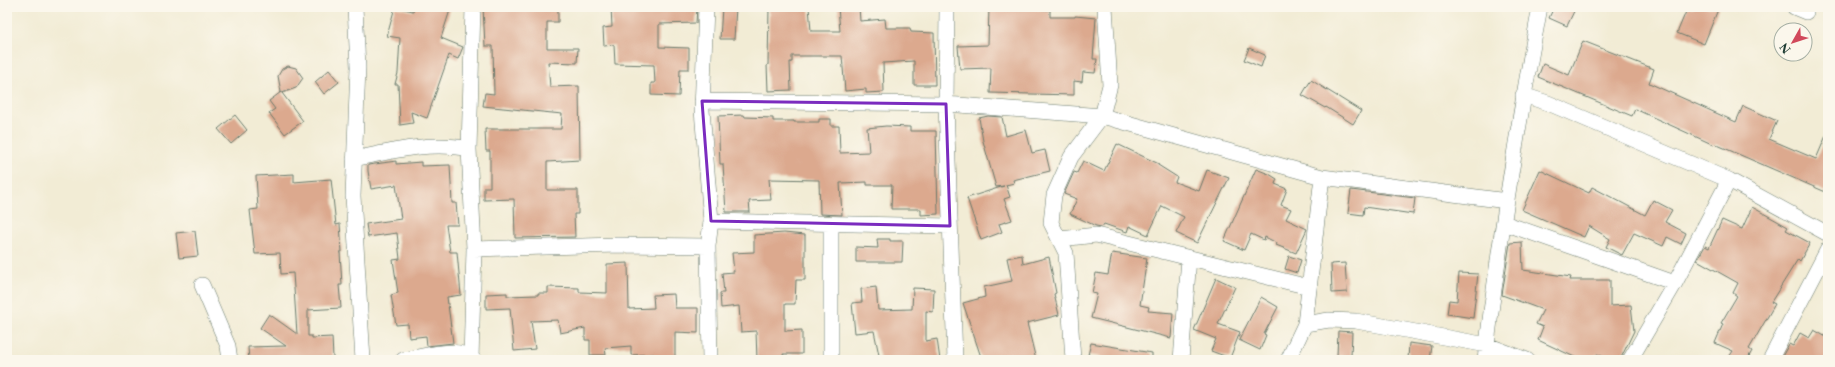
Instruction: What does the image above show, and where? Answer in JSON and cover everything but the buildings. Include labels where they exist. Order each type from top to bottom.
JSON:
[{"type":"street","points":[[355,7],[358,67],[353,196],[363,360]]},
{"type":"street","points":[[403,360],[453,352],[472,359],[474,250],[469,149],[473,7]]},
{"type":"street","points":[[706,7],[702,101],[711,221],[708,246],[710,360]]},
{"type":"street","points":[[947,7],[946,104],[955,360]]},
{"type":"street","points":[[1073,360],[1066,253],[1051,223],[1054,195],[1071,157],[1102,116],[1110,85],[1105,7]]},
{"type":"street","points":[[1485,360],[1523,95],[1540,7]]},
{"type":"street","points":[[1523,95],[1548,103],[1729,180],[1828,234]]},
{"type":"street","points":[[702,101],[946,104],[1102,116],[1322,177],[1507,200]]},
{"type":"street","points":[[354,159],[412,147],[452,145],[469,149]]},
{"type":"street","points":[[1288,360],[1305,324],[1322,177]]},
{"type":"street","points":[[1630,360],[1674,283],[1729,180]]},
{"type":"street","points":[[711,221],[950,226]]},
{"type":"street","points":[[1504,223],[1674,283]]},
{"type":"street","points":[[831,224],[831,360]]},
{"type":"street","points":[[1060,240],[1096,235],[1309,287]]},
{"type":"street","points":[[474,250],[617,244],[708,246]]},
{"type":"street","points":[[1770,360],[1828,249]]},
{"type":"street","points":[[1181,360],[1188,258]]},
{"type":"street","points":[[202,285],[228,346],[230,360]]},
{"type":"street","points":[[1305,324],[1330,320],[1356,321],[1487,345],[1527,360]]},
{"type":"highlighted area","points":[[702,101],[946,104],[950,226],[711,221]]}]
